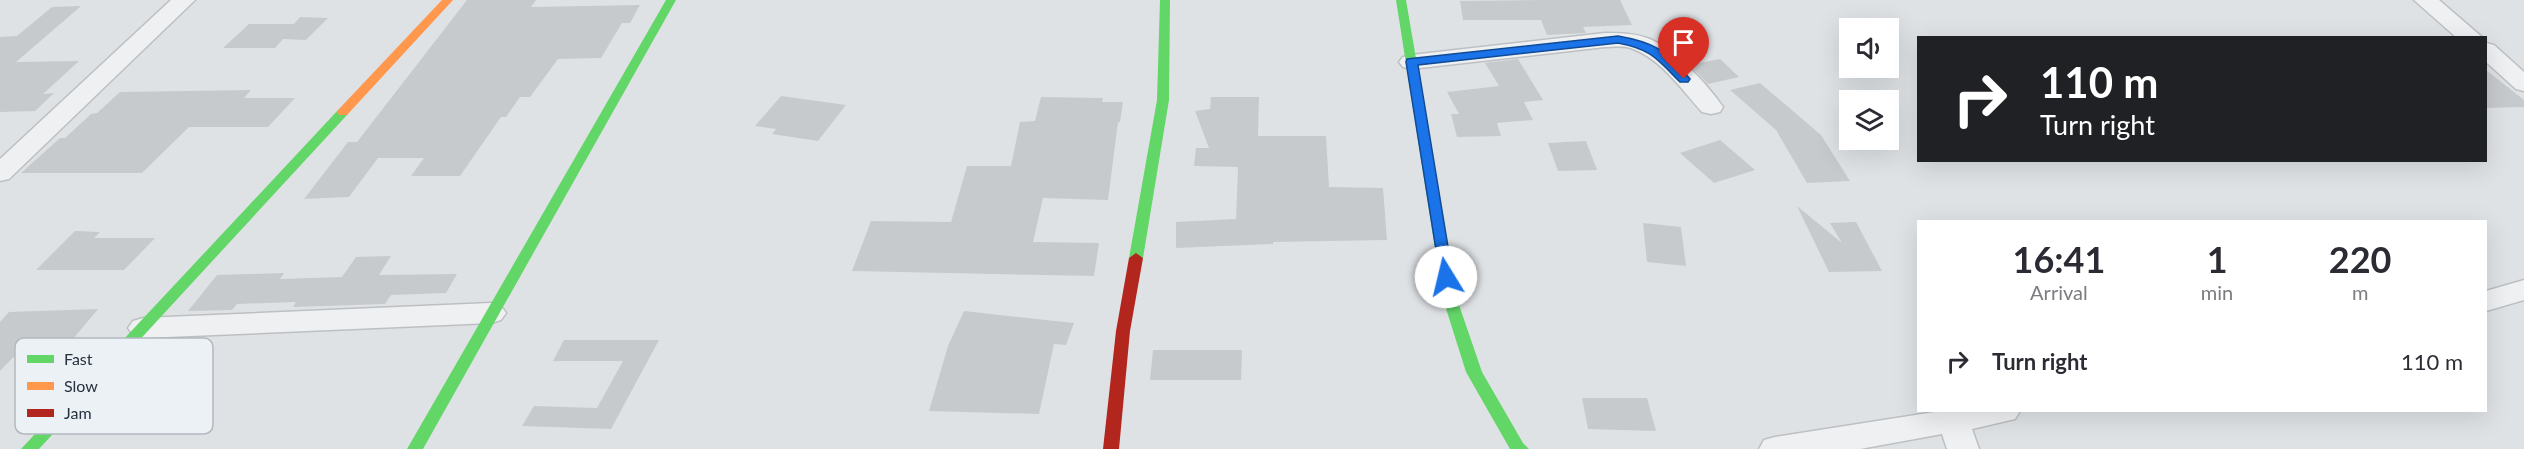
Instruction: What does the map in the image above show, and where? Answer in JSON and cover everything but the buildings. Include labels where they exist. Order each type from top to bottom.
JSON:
[{"type":"street","points":[[0,173],[184,0]]},
{"type":"street","points":[[134,338],[448,0]]},
{"type":"street","points":[[415,449],[671,0]]},
{"type":"street","points":[[1111,449],[1123,331],[1163,100],[1165,0]]},
{"type":"street","points":[[1401,0],[1450,299],[1474,372],[1517,447],[1521,449]]},
{"type":"street","points":[[2425,0],[2470,36]]},
{"type":"street","points":[[1412,62],[1595,41],[1630,41],[1642,44],[1656,52],[1711,106]]},
{"type":"street","points":[[2487,51],[2524,84]]},
{"type":"street","points":[[2487,301],[2524,290]]},
{"type":"street","points":[[143,328],[491,313]]},
{"type":"street","points":[[1774,449],[1958,435],[2002,412]]},
{"type":"street","points":[[29,449],[43,434]]},
{"type":"traffic: fast","points":[[415,449],[671,0]]},
{"type":"traffic: fast","points":[[1136,258],[1163,100],[1165,0]]},
{"type":"traffic: fast","points":[[1401,0],[1450,299],[1474,372],[1517,447],[1521,449]]},
{"type":"traffic: fast","points":[[132,338],[343,112]]},
{"type":"traffic: fast","points":[[29,449],[43,434]]},
{"type":"traffic: slow","points":[[343,112],[448,0]]},
{"type":"traffic: jam","points":[[1111,449],[1123,331],[1136,258]]},
{"type":"route","points":[[1446,277],[1412,62],[1618,40],[1642,44],[1656,52],[1684,79]]}]
